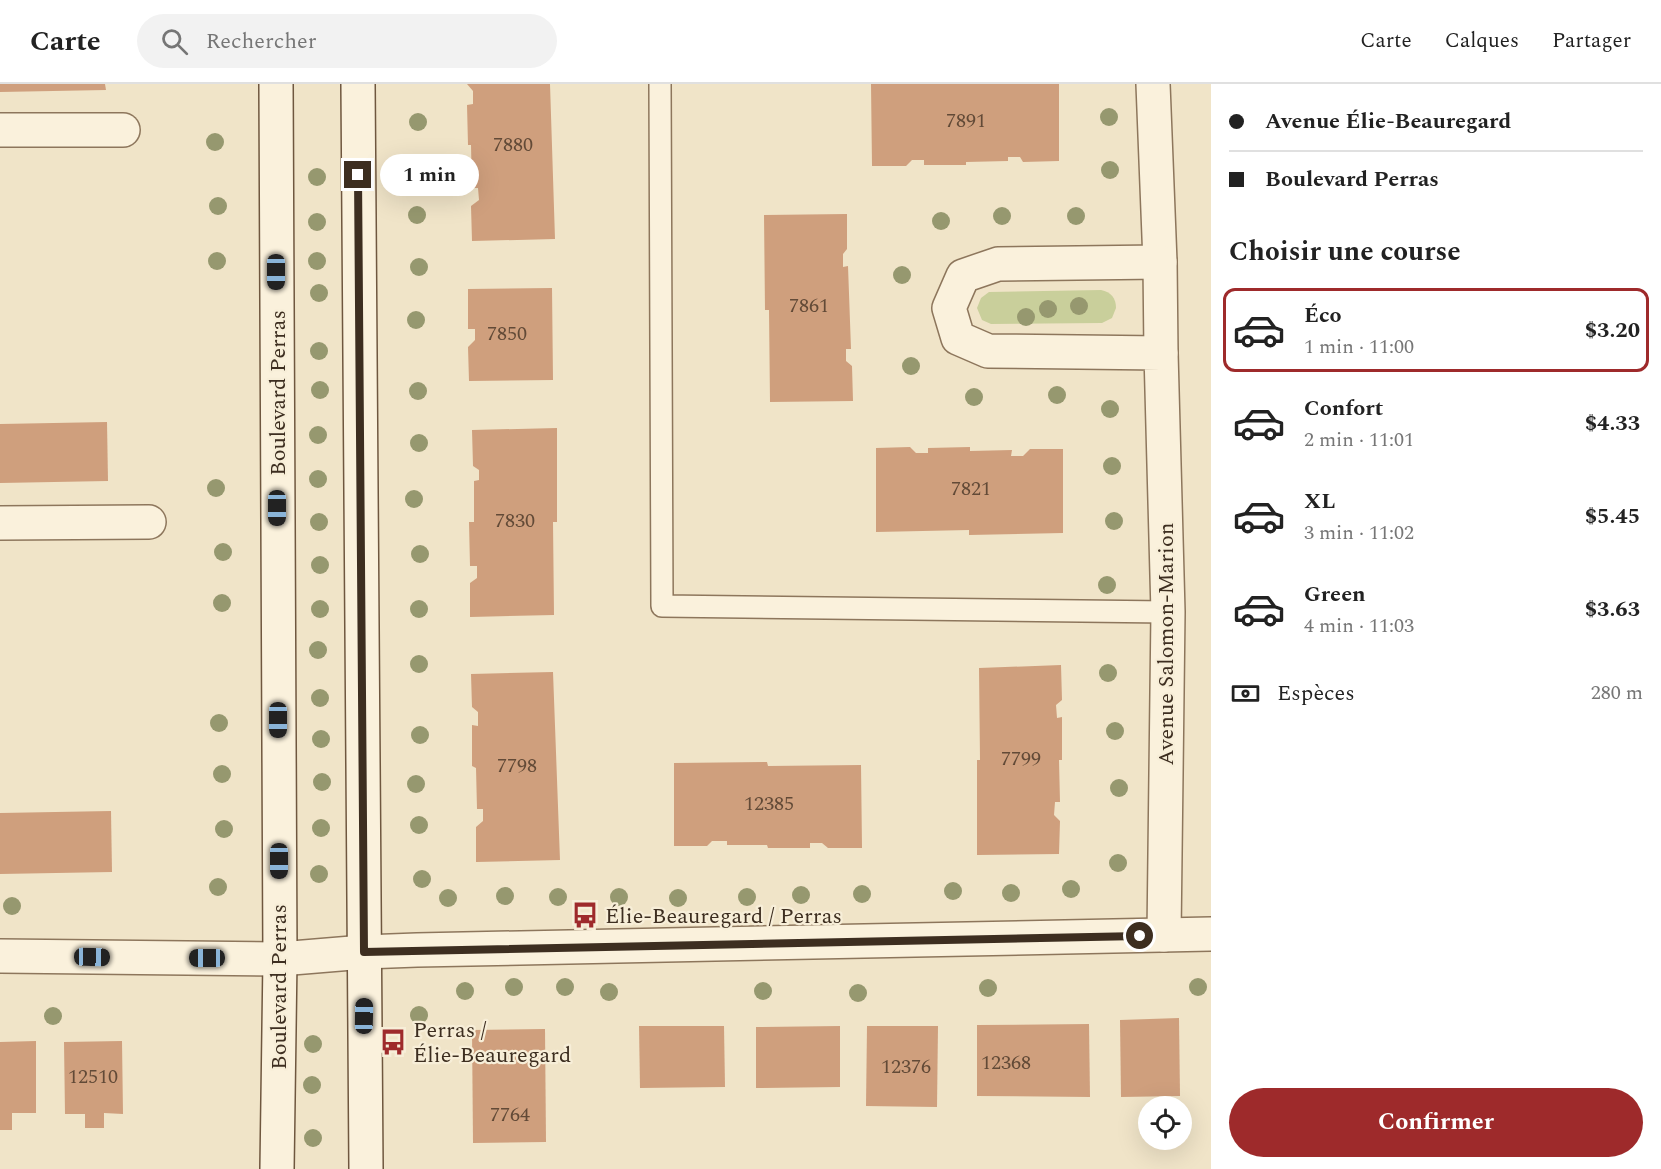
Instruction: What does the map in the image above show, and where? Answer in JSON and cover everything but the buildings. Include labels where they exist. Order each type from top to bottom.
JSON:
[{"type":"street","name":"Boulevard Perras","points":[[276,84],[280,959],[277,1169]]},
{"type":"street","points":[[358,84],[366,1169]]},
{"type":"street","name":"Avenue Salomon-Marion","points":[[1153,84],[1160,262],[1167,612],[1164,935]]},
{"type":"street","points":[[0,130],[123,130]]},
{"type":"street","points":[[1160,262],[998,264],[963,276],[949,308],[958,338],[988,351],[1161,353]]},
{"type":"street","points":[[0,523],[149,522]]},
{"type":"street","points":[[0,956],[280,959],[364,952],[1211,934]]},
{"type":"lane","points":[[660,84],[662,606],[1167,612]]},
{"type":"green space","points":[[1101,290],[1112,296],[1116,308],[1112,318],[1102,323],[991,324],[982,320],[977,308],[981,298],[989,292]]},
{"type":"place","name":"Élie-Beauregard / Perras","points":[[585,915]]},
{"type":"place","name":"Perras / Élie-Beauregard","points":[[393,1042]]},
{"type":"route","points":[[358,175],[364,952],[1140,936]]}]
